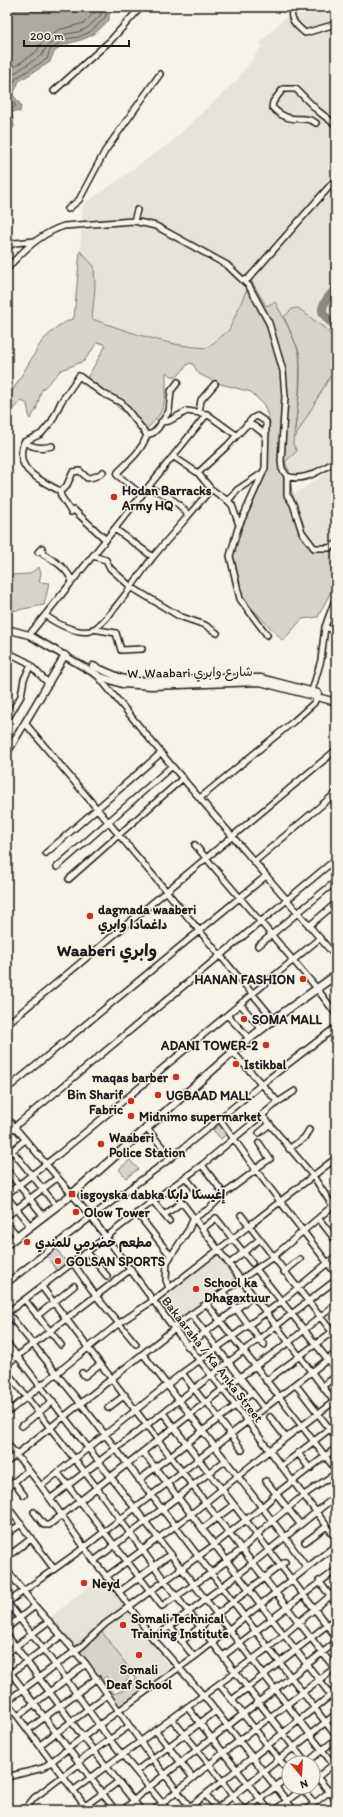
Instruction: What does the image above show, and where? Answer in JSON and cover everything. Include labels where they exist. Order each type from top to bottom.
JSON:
[{"type":"highway","points":[[231,1051],[316,988],[336,970]]},
{"type":"highway","points":[[7,1239],[54,1203],[70,1193],[142,1123],[187,1088],[271,1016],[336,975]]},
{"type":"highway","points":[[7,1244],[70,1193],[146,1127],[187,1088]]},
{"type":"main road","points":[[7,625],[22,628],[95,669]]},
{"type":"main road","name":"W. Waabari شارع وابري","points":[[7,628],[31,633],[65,655],[95,669],[135,681],[205,678],[261,678],[336,698]]},
{"type":"main road","points":[[7,753],[65,655]]},
{"type":"main road","name":"W. Waabari شارع وابري","points":[[95,669],[108,679],[133,686],[251,682],[265,684],[336,702]]},
{"type":"street","points":[[54,91],[111,40],[141,7]]},
{"type":"street","points":[[293,7],[290,13],[291,18],[305,33],[336,24]]},
{"type":"street","points":[[68,210],[79,200],[112,140],[160,74]]},
{"type":"street","points":[[316,123],[310,120],[288,119],[279,115],[272,107],[272,102],[283,89],[296,89],[318,111],[336,125]]},
{"type":"street","points":[[244,280],[255,270],[336,179]]},
{"type":"street","points":[[134,221],[137,210]]},
{"type":"street","points":[[7,269],[14,260],[54,229],[64,226],[134,221],[156,226],[228,265],[249,286],[269,323],[283,370],[285,397],[281,461],[282,469],[288,476],[296,478],[304,477],[336,462]]},
{"type":"street","points":[[7,247],[14,243],[32,242],[38,240]]},
{"type":"street","points":[[106,540],[74,510],[71,512],[61,496],[60,491],[34,477],[28,472],[24,464],[21,450],[24,442],[41,434],[52,421],[61,402],[79,376],[102,393],[122,403],[147,435]]},
{"type":"street","points":[[147,435],[154,433],[169,411],[172,391],[178,382]]},
{"type":"street","points":[[199,412],[201,400],[215,384]]},
{"type":"street","points":[[161,422],[168,421],[187,411],[199,412],[207,414],[236,435]]},
{"type":"street","points":[[31,633],[174,457],[207,414]]},
{"type":"street","points":[[198,473],[255,417],[263,420],[267,426],[265,468],[239,525],[230,550],[233,576],[240,599],[267,635]]},
{"type":"street","points":[[247,424],[254,426],[266,435]]},
{"type":"street","points":[[142,495],[117,475],[118,472],[142,448],[147,435]]},
{"type":"street","points":[[24,442],[30,446],[52,446]]},
{"type":"street","points":[[174,457],[198,473],[211,489],[232,505],[239,525]]},
{"type":"street","points":[[60,491],[66,487],[74,472],[80,471],[87,478],[98,476],[103,472]]},
{"type":"street","points":[[228,501],[237,490],[262,474]]},
{"type":"street","points":[[288,476],[287,495],[293,504],[302,532],[314,548],[329,548],[336,544]]},
{"type":"street","points":[[148,488],[161,492],[170,497],[188,515]]},
{"type":"street","points":[[93,629],[107,616],[153,557],[211,489]]},
{"type":"street","points":[[115,529],[153,557]]},
{"type":"street","points":[[38,552],[42,548],[44,554],[62,565],[72,581]]},
{"type":"street","points":[[93,556],[106,560],[110,568],[131,587],[179,616],[205,625],[217,633]]},
{"type":"street","points":[[312,691],[321,660],[325,627],[336,597]]},
{"type":"street","points":[[45,615],[72,628],[86,631],[93,629],[116,633],[121,650],[142,649]]},
{"type":"street","points":[[325,627],[336,631]]},
{"type":"street","points":[[7,652],[31,666],[48,684]]},
{"type":"street","points":[[7,720],[18,703],[24,679],[31,666]]},
{"type":"street","points":[[95,669],[161,753],[336,957]]},
{"type":"street","points":[[200,798],[294,721],[314,703],[317,697]]},
{"type":"street","points":[[25,723],[271,1016]]},
{"type":"street","points":[[7,1024],[336,750]]},
{"type":"street","points":[[46,853],[161,753]]},
{"type":"street","points":[[57,867],[172,766]]},
{"type":"street","points":[[69,879],[183,778]]},
{"type":"street","points":[[254,862],[336,793]]},
{"type":"street","points":[[195,845],[316,988],[336,1014]]},
{"type":"street","points":[[7,1133],[336,859]]},
{"type":"street","points":[[7,1089],[266,876]]},
{"type":"street","points":[[258,946],[336,881]]},
{"type":"street","points":[[309,926],[336,903]]},
{"type":"street","points":[[7,1194],[228,1016],[320,938]]},
{"type":"street","points":[[241,1004],[259,1026]]},
{"type":"street","points":[[228,1016],[247,1036]]},
{"type":"street","points":[[7,1283],[91,1217],[171,1158],[219,1118],[336,1027]]},
{"type":"street","points":[[231,1051],[278,1102]]},
{"type":"street","points":[[295,1091],[278,1102],[186,1178],[153,1201],[25,1300],[7,1312],[57,1372],[244,1618],[336,1736]]},
{"type":"street","points":[[262,1115],[313,1176],[334,1205],[336,1211]]},
{"type":"street","name":"Bakaaraha / Ka Anka Street","points":[[7,1118],[91,1217],[154,1300],[173,1328],[223,1389],[336,1538]]},
{"type":"street","points":[[219,1118],[256,1170],[336,1274]]},
{"type":"street","points":[[259,1134],[270,1124]]},
{"type":"street","points":[[146,1127],[171,1158]]},
{"type":"street","points":[[289,1149],[304,1138],[309,1130]]},
{"type":"street","points":[[7,1155],[26,1140]]},
{"type":"street","points":[[168,1288],[165,1270],[170,1255],[189,1229],[193,1219],[210,1208],[224,1194],[270,1159],[259,1143]]},
{"type":"street","points":[[7,1144],[54,1203]]},
{"type":"street","points":[[7,1413],[40,1385],[118,1324],[154,1300],[336,1158]]},
{"type":"street","points":[[202,1165],[224,1194]]},
{"type":"street","points":[[7,1170],[41,1213]]},
{"type":"street","points":[[7,1216],[57,1178]]},
{"type":"street","points":[[186,1178],[198,1193]]},
{"type":"street","points":[[106,1577],[190,1515],[270,1450],[335,1402],[252,1297],[218,1249],[193,1219],[171,1188]]},
{"type":"street","points":[[7,1197],[28,1223]]},
{"type":"street","points":[[153,1201],[169,1221]]},
{"type":"street","points":[[164,1215],[181,1202]]},
{"type":"street","points":[[7,1462],[191,1314],[273,1257],[305,1232],[334,1205]]},
{"type":"street","points":[[137,1213],[170,1255]]},
{"type":"street","points":[[241,1215],[308,1303],[334,1330],[336,1337]]},
{"type":"street","points":[[202,1229],[216,1218],[252,1263]]},
{"type":"street","points":[[319,1219],[334,1233],[336,1241]]},
{"type":"street","points":[[7,1223],[14,1233]]},
{"type":"street","points":[[229,1264],[260,1239]]},
{"type":"street","points":[[88,1252],[107,1276]]},
{"type":"street","points":[[41,1486],[74,1458],[182,1373],[282,1300],[336,1256]]},
{"type":"street","points":[[284,1272],[300,1260]]},
{"type":"street","points":[[73,1263],[96,1296],[136,1344]]},
{"type":"street","points":[[256,1268],[336,1370]]},
{"type":"street","points":[[7,1364],[131,1269]]},
{"type":"street","points":[[50,1500],[336,1280]]},
{"type":"street","points":[[37,1316],[74,1286]]},
{"type":"street","points":[[42,1287],[205,1502],[336,1668],[239,1740],[178,1792],[154,1810]]},
{"type":"street","points":[[224,1292],[264,1345]]},
{"type":"street","points":[[187,1346],[252,1297]]},
{"type":"street","points":[[25,1300],[61,1345]]},
{"type":"street","points":[[58,1473],[162,1606],[242,1549],[272,1521],[336,1472],[207,1304]]},
{"type":"street","points":[[34,1512],[46,1526],[159,1441],[223,1389],[288,1343],[336,1304]]},
{"type":"street","points":[[191,1314],[264,1408]]},
{"type":"street","points":[[266,1381],[334,1330]]},
{"type":"street","points":[[7,1342],[298,1720],[335,1765],[321,1776]]},
{"type":"street","points":[[168,1810],[110,1740],[43,1648],[7,1603],[103,1532],[119,1518],[152,1495],[230,1433],[296,1385],[336,1353]]},
{"type":"street","points":[[143,1354],[202,1431],[239,1476],[261,1508],[285,1537],[307,1568]]},
{"type":"street","points":[[82,1373],[85,1376],[100,1364]]},
{"type":"street","points":[[7,1372],[97,1488],[176,1596],[201,1626],[300,1755]]},
{"type":"street","points":[[182,1373],[219,1418],[242,1450]]},
{"type":"street","points":[[323,1386],[336,1376]]},
{"type":"street","points":[[7,1386],[14,1381]]},
{"type":"street","points":[[296,1385],[336,1437]]},
{"type":"street","points":[[139,1480],[252,1393]]},
{"type":"street","points":[[108,1408],[124,1395]]},
{"type":"street","points":[[22,1426],[53,1401]]},
{"type":"street","points":[[163,1413],[269,1550],[283,1564],[292,1580],[336,1637]]},
{"type":"street","points":[[270,1417],[286,1438]]},
{"type":"street","points":[[282,1466],[336,1424]]},
{"type":"street","points":[[7,1443],[41,1486],[94,1561],[119,1592],[152,1638],[203,1695],[294,1810]]},
{"type":"street","points":[[118,1782],[87,1808],[7,1701],[39,1676],[82,1646],[105,1624],[230,1533],[276,1494],[336,1448]]},
{"type":"street","points":[[143,1452],[190,1515],[249,1589],[271,1620],[336,1702]]},
{"type":"street","points":[[298,1453],[310,1469]]},
{"type":"street","points":[[94,1561],[210,1474],[226,1460]]},
{"type":"street","points":[[7,1488],[28,1470]]},
{"type":"street","points":[[266,1481],[300,1524]]},
{"type":"street","points":[[14,1482],[24,1495]]},
{"type":"street","points":[[152,1638],[206,1600],[334,1497],[336,1503]]},
{"type":"street","points":[[202,1529],[234,1505]]},
{"type":"street","points":[[8,1509],[32,1538],[54,1569]]},
{"type":"street","points":[[7,1534],[21,1524]]},
{"type":"street","points":[[305,1542],[327,1526]]},
{"type":"street","points":[[7,1557],[32,1538]]},
{"type":"street","points":[[7,1777],[34,1772],[43,1768],[119,1710],[194,1657],[336,1545]]},
{"type":"street","points":[[119,1592],[171,1554]]},
{"type":"street","points":[[182,1641],[283,1564]]},
{"type":"street","points":[[7,1570],[35,1606],[75,1650],[97,1678],[107,1695],[189,1809],[252,1756],[336,1691]]},
{"type":"street","points":[[223,1656],[319,1581],[336,1570]]},
{"type":"street","points":[[319,1581],[336,1604]]},
{"type":"street","points":[[74,1790],[284,1636],[336,1591]]},
{"type":"street","points":[[7,1628],[35,1606]]},
{"type":"street","points":[[232,1700],[336,1618]]},
{"type":"street","points":[[7,1653],[49,1621]]},
{"type":"street","points":[[170,1626],[194,1657]]},
{"type":"street","points":[[7,1635],[39,1676],[94,1752],[142,1810]]},
{"type":"street","points":[[9,1675],[43,1648],[62,1636]]},
{"type":"street","points":[[123,1810],[149,1787],[182,1764],[336,1642]]},
{"type":"street","points":[[18,1716],[86,1664]]},
{"type":"street","points":[[7,1668],[9,1675],[34,1703],[115,1810]]},
{"type":"street","points":[[29,1729],[97,1678]]},
{"type":"street","points":[[219,1684],[281,1763]]},
{"type":"street","points":[[40,1745],[107,1695]]},
{"type":"street","points":[[187,1707],[269,1810]]},
{"type":"street","points":[[136,1771],[152,1758],[160,1755],[168,1747],[216,1711]]},
{"type":"street","points":[[206,1795],[217,1809],[336,1714]]},
{"type":"street","points":[[172,1719],[245,1810],[281,1782]]},
{"type":"street","points":[[26,1808],[34,1798],[79,1764],[78,1762],[130,1726]]},
{"type":"street","points":[[156,1731],[193,1778]]},
{"type":"street","points":[[316,1755],[336,1739]]},
{"type":"street","points":[[321,1782],[336,1800]]},
{"type":"street","points":[[306,1810],[336,1786]]},
{"type":"street","points":[[276,1810],[294,1795]]},
{"type":"street","points":[[308,1795],[314,1804]]},
{"type":"shaded area","points":[[301,7],[336,7],[336,456],[311,470],[298,474],[289,471],[285,462],[293,444],[298,392],[299,354],[275,302],[266,306],[251,280],[229,330],[207,348],[184,347],[132,333],[92,319],[95,287],[80,251],[83,205],[170,143],[237,80],[262,46],[260,43],[279,23]]},
{"type":"shaded area","points":[[80,251],[94,266],[95,287],[92,319],[120,329],[149,338],[192,347],[207,348],[229,330],[251,280],[266,306],[275,302],[285,321],[298,350],[300,377],[299,400],[293,444],[297,451],[285,462],[289,471],[292,492],[303,529],[316,547],[329,547],[336,541],[336,581],[318,617],[302,619],[283,641],[240,596],[230,554],[265,466],[270,422],[264,405],[251,392],[217,383],[199,374],[192,363],[188,364],[178,376],[171,376],[166,372],[164,404],[158,417],[145,430],[86,380],[106,345],[98,342],[84,361],[61,370],[41,391],[36,410],[30,419],[27,404],[22,401],[7,414],[7,400],[42,341],[58,326],[74,318]]},
{"type":"shaded area","points":[[298,308],[328,331],[336,345],[336,366],[294,439],[299,392],[300,354],[284,317],[292,309]]},
{"type":"shaded area","points":[[336,467],[336,541],[329,547],[316,547],[302,529],[294,494]]},
{"type":"shaded area","points":[[39,567],[41,573],[39,582],[49,583],[44,605],[7,612],[7,579],[11,575],[29,574]]},
{"type":"shaded area","points":[[220,1124],[227,1134],[221,1139],[213,1130]]},
{"type":"shaded area","points":[[130,1160],[138,1169],[126,1178],[119,1169]]},
{"type":"shaded area","name":"GOLSAN SPORTS","points":[[57,1249],[68,1265],[58,1272],[47,1256]]},
{"type":"shaded area","name":"School ka Dhagaxtuur","points":[[218,1251],[237,1280],[175,1323],[157,1298]]},
{"type":"shaded area","points":[[103,1576],[126,1606],[75,1649],[49,1618]]},
{"type":"shaded area","name":"Somali Deaf School","points":[[127,1609],[171,1669],[144,1688],[102,1632],[110,1626],[108,1623]]},
{"type":"shaded area","points":[[102,1632],[144,1688],[119,1707],[78,1651]],"holes":[[[123,1664],[135,1679],[125,1689],[114,1694],[102,1679],[106,1676],[115,1689],[129,1678],[120,1666]]]},
{"type":"water","points":[[7,7],[119,7],[109,14],[109,20],[93,35],[61,46],[53,55],[50,62],[19,81],[13,95],[21,105],[20,112],[15,111],[12,113],[14,127],[7,134]]},
{"type":"taxiway","points":[[336,288],[322,308],[325,316],[336,326]]},
{"type":"place","name":"Hodan Barracks Army HQ","points":[[114,497]]},
{"type":"place","name":"dagmada waaberi داغمادا وابري","points":[[90,916]]},
{"type":"place","name":"HANAN FASHION","points":[[303,979]]},
{"type":"place","name":"SOMA MALL","points":[[244,1019]]},
{"type":"place","name":"ADANI TOWER-2","points":[[266,1045]]},
{"type":"place","name":"Istikbal","points":[[236,1064]]},
{"type":"place","name":"maqas barber","points":[[176,1077]]},
{"type":"place","name":"UGBAAD MALL","points":[[158,1095]]},
{"type":"place","name":"Bin Sharif Fabric","points":[[131,1101]]},
{"type":"place","name":"Midnimo supermarket","points":[[131,1116]]},
{"type":"place","name":"Waaberi Police Station","points":[[101,1144]]},
{"type":"place","name":"isgoyska dabka إغيسكا دابكا","points":[[72,1194]]},
{"type":"place","name":"Olow Tower","points":[[76,1212]]},
{"type":"place","name":"مطعم حضرمي للمندي","points":[[27,1242]]},
{"type":"place","name":"GOLSAN SPORTS","points":[[58,1261]]},
{"type":"place","name":"School ka Dhagaxtuur","points":[[196,1289]]},
{"type":"place","name":"Neyd","points":[[84,1583]]},
{"type":"place","name":"Somali Technical Training Institute","points":[[123,1625]]},
{"type":"place","name":"Somali Deaf School","points":[[139,1655]]},
{"type":"district","name":"Waaberi وابري","points":[[107,950]]}]
